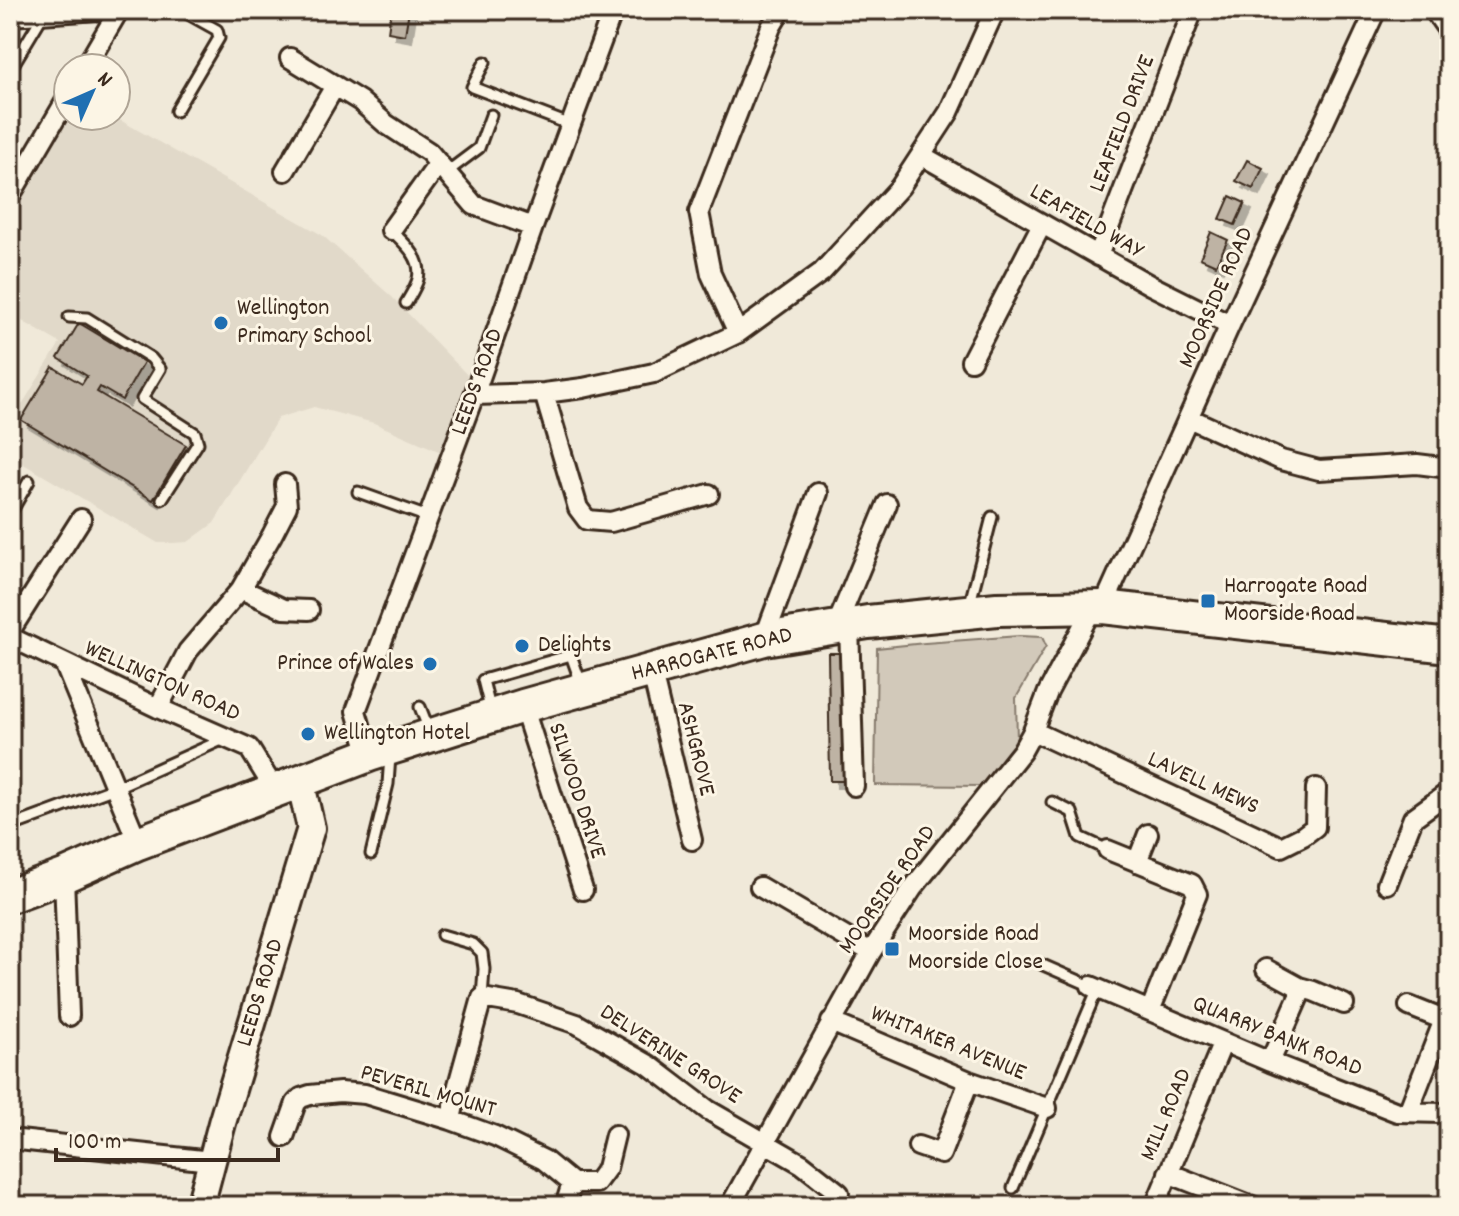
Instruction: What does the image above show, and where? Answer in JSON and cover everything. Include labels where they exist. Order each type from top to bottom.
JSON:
[{"type":"highway","name":"HARROGATE ROAD","points":[[10,896],[138,843],[380,751],[425,721],[492,716],[764,639],[843,626],[997,609],[1098,607],[1449,646]]},
{"type":"main road","points":[[1440,10],[1449,23]]},
{"type":"street","points":[[10,16],[99,10]]},
{"type":"street","points":[[94,52],[119,10]]},
{"type":"street","name":"LEEDS ROAD","points":[[380,751],[356,711],[613,10]]},
{"type":"street","points":[[738,333],[711,274],[699,212],[771,27],[781,10]]},
{"type":"street","points":[[474,395],[544,393],[654,373],[738,333],[822,272],[900,187],[949,112],[995,10]]},
{"type":"street","name":"LEAFIELD DRIVE","points":[[1098,256],[1193,10]]},
{"type":"street","name":"MOORSIDE ROAD","points":[[730,1206],[871,952],[912,889],[1022,751],[1033,731],[1048,692],[1098,607],[1189,418],[1376,10]]},
{"type":"street","points":[[290,58],[360,101],[386,124],[429,152],[474,205],[533,227]]},
{"type":"street","points":[[285,171],[335,86]]},
{"type":"street","points":[[10,196],[52,124]]},
{"type":"street","name":"LEAFIELD WAY","points":[[921,155],[1150,285],[1230,325]]},
{"type":"street","points":[[391,230],[443,167]]},
{"type":"street","points":[[971,361],[1042,224]]},
{"type":"street","points":[[544,393],[578,508],[587,520],[611,522],[709,494]]},
{"type":"street","points":[[1189,418],[1281,460],[1319,470],[1417,464],[1449,468]]},
{"type":"street","points":[[158,708],[188,651],[241,589],[272,535],[287,506],[285,484]]},
{"type":"street","points":[[764,639],[818,493]]},
{"type":"street","points":[[854,786],[843,626],[887,504]]},
{"type":"street","points":[[10,631],[81,519]]},
{"type":"street","points":[[241,589],[284,609],[309,610]]},
{"type":"street","name":"WELLINGTON ROAD","points":[[10,637],[249,748],[288,785]]},
{"type":"street","points":[[64,663],[138,843]]},
{"type":"street","name":"ASHGROVE","points":[[651,669],[692,840]]},
{"type":"street","name":"SILWOOD DRIVE","points":[[523,706],[583,890]]},
{"type":"street","name":"LAVELL MEWS","points":[[1033,731],[1281,847],[1315,827],[1316,788]]},
{"type":"street","name":"LEEDS ROAD","points":[[200,1206],[311,828],[288,785]]},
{"type":"street","points":[[1387,884],[1413,818],[1449,792]]},
{"type":"street","points":[[1137,862],[1148,834]]},
{"type":"street","points":[[1108,850],[1192,884],[1197,894],[1150,1011]]},
{"type":"street","points":[[64,876],[69,1016]]},
{"type":"street","points":[[760,887],[871,952]]},
{"type":"street","points":[[1266,969],[1299,987],[1344,1004]]},
{"type":"street","name":"QUARRY BANK ROAD","points":[[1094,987],[1397,1112],[1449,1115]]},
{"type":"street","points":[[1270,1062],[1299,996],[1299,987]]},
{"type":"street","points":[[451,1120],[482,998]]},
{"type":"street","name":"DELVERINE GROVE","points":[[482,998],[518,1004],[577,1024],[649,1065],[708,1110],[802,1164],[839,1193]]},
{"type":"street","points":[[1408,1112],[1447,1014],[1409,1006]]},
{"type":"street","name":"WHITAKER AVENUE","points":[[831,1022],[969,1081],[1047,1108]]},
{"type":"street","name":"MILL ROAD","points":[[1155,1206],[1223,1042]]},
{"type":"street","points":[[918,1146],[941,1154],[969,1081]]},
{"type":"street","name":"PEVERIL MOUNT","points":[[284,1137],[296,1103],[301,1098],[340,1092],[365,1094],[495,1136],[544,1160],[572,1183]]},
{"type":"street","points":[[565,1206],[572,1183],[596,1183],[607,1168],[615,1135]]},
{"type":"street","points":[[10,1139],[211,1161]]},
{"type":"street","points":[[1168,1173],[1252,1206]]},
{"type":"lane","points":[[176,111],[219,38],[217,30],[181,10]]},
{"type":"lane","points":[[10,70],[44,14]]},
{"type":"lane","points":[[485,62],[472,87],[571,125]]},
{"type":"lane","points":[[443,167],[479,148],[491,115]]},
{"type":"lane","points":[[391,230],[415,256],[418,268],[418,281],[406,303]]},
{"type":"lane","points":[[69,317],[87,318],[151,358],[160,369],[142,399],[195,433],[198,443],[162,499]]},
{"type":"lane","points":[[10,514],[29,481]]},
{"type":"lane","points":[[358,492],[428,517]]},
{"type":"lane","points":[[968,612],[992,517]]},
{"type":"lane","points":[[492,716],[483,680],[571,655],[583,689]]},
{"type":"lane","points":[[20,823],[115,788],[227,738]]},
{"type":"lane","points":[[371,854],[388,784],[380,751]]},
{"type":"lane","points":[[1052,802],[1072,812],[1080,837],[1108,850]]},
{"type":"lane","points":[[442,935],[473,944],[482,953],[482,998]]},
{"type":"lane","points":[[1013,1188],[1094,987],[1043,965]]},
{"type":"shaded area","name":"Wellington Primary School","points":[[132,127],[322,235],[392,297],[471,379],[441,452],[374,423],[314,407],[278,418],[214,523],[188,542],[158,543],[10,456],[10,424],[60,343],[10,314],[10,214],[58,132],[132,132]]},
{"type":"shaded area","points":[[1019,636],[1042,637],[1046,646],[1016,698],[1017,740],[981,786],[875,785],[877,648]]},
{"type":"building","points":[[391,10],[409,10],[405,35],[388,32]]},
{"type":"building","points":[[1247,160],[1263,168],[1253,189],[1236,181]]},
{"type":"building","points":[[1230,196],[1245,203],[1235,225],[1220,219]]},
{"type":"building","points":[[1211,232],[1228,240],[1216,265],[1200,258]]},
{"type":"building","points":[[79,323],[144,362],[122,400],[100,387],[97,392],[186,445],[153,500],[21,420],[53,367],[82,384],[87,376],[58,358]]},
{"type":"building","points":[[828,653],[846,653],[848,781],[830,781]]},
{"type":"place","name":"Wellington Primary School","points":[[221,323]]},
{"type":"place","name":"Harrogate Road Moorside Road","points":[[1208,601]]},
{"type":"place","name":"Delights","points":[[522,646]]},
{"type":"place","name":"Prince of Wales","points":[[430,664]]},
{"type":"place","name":"Wellington Hotel","points":[[308,734]]},
{"type":"place","name":"Moorside Road Moorside Close","points":[[892,949]]}]
